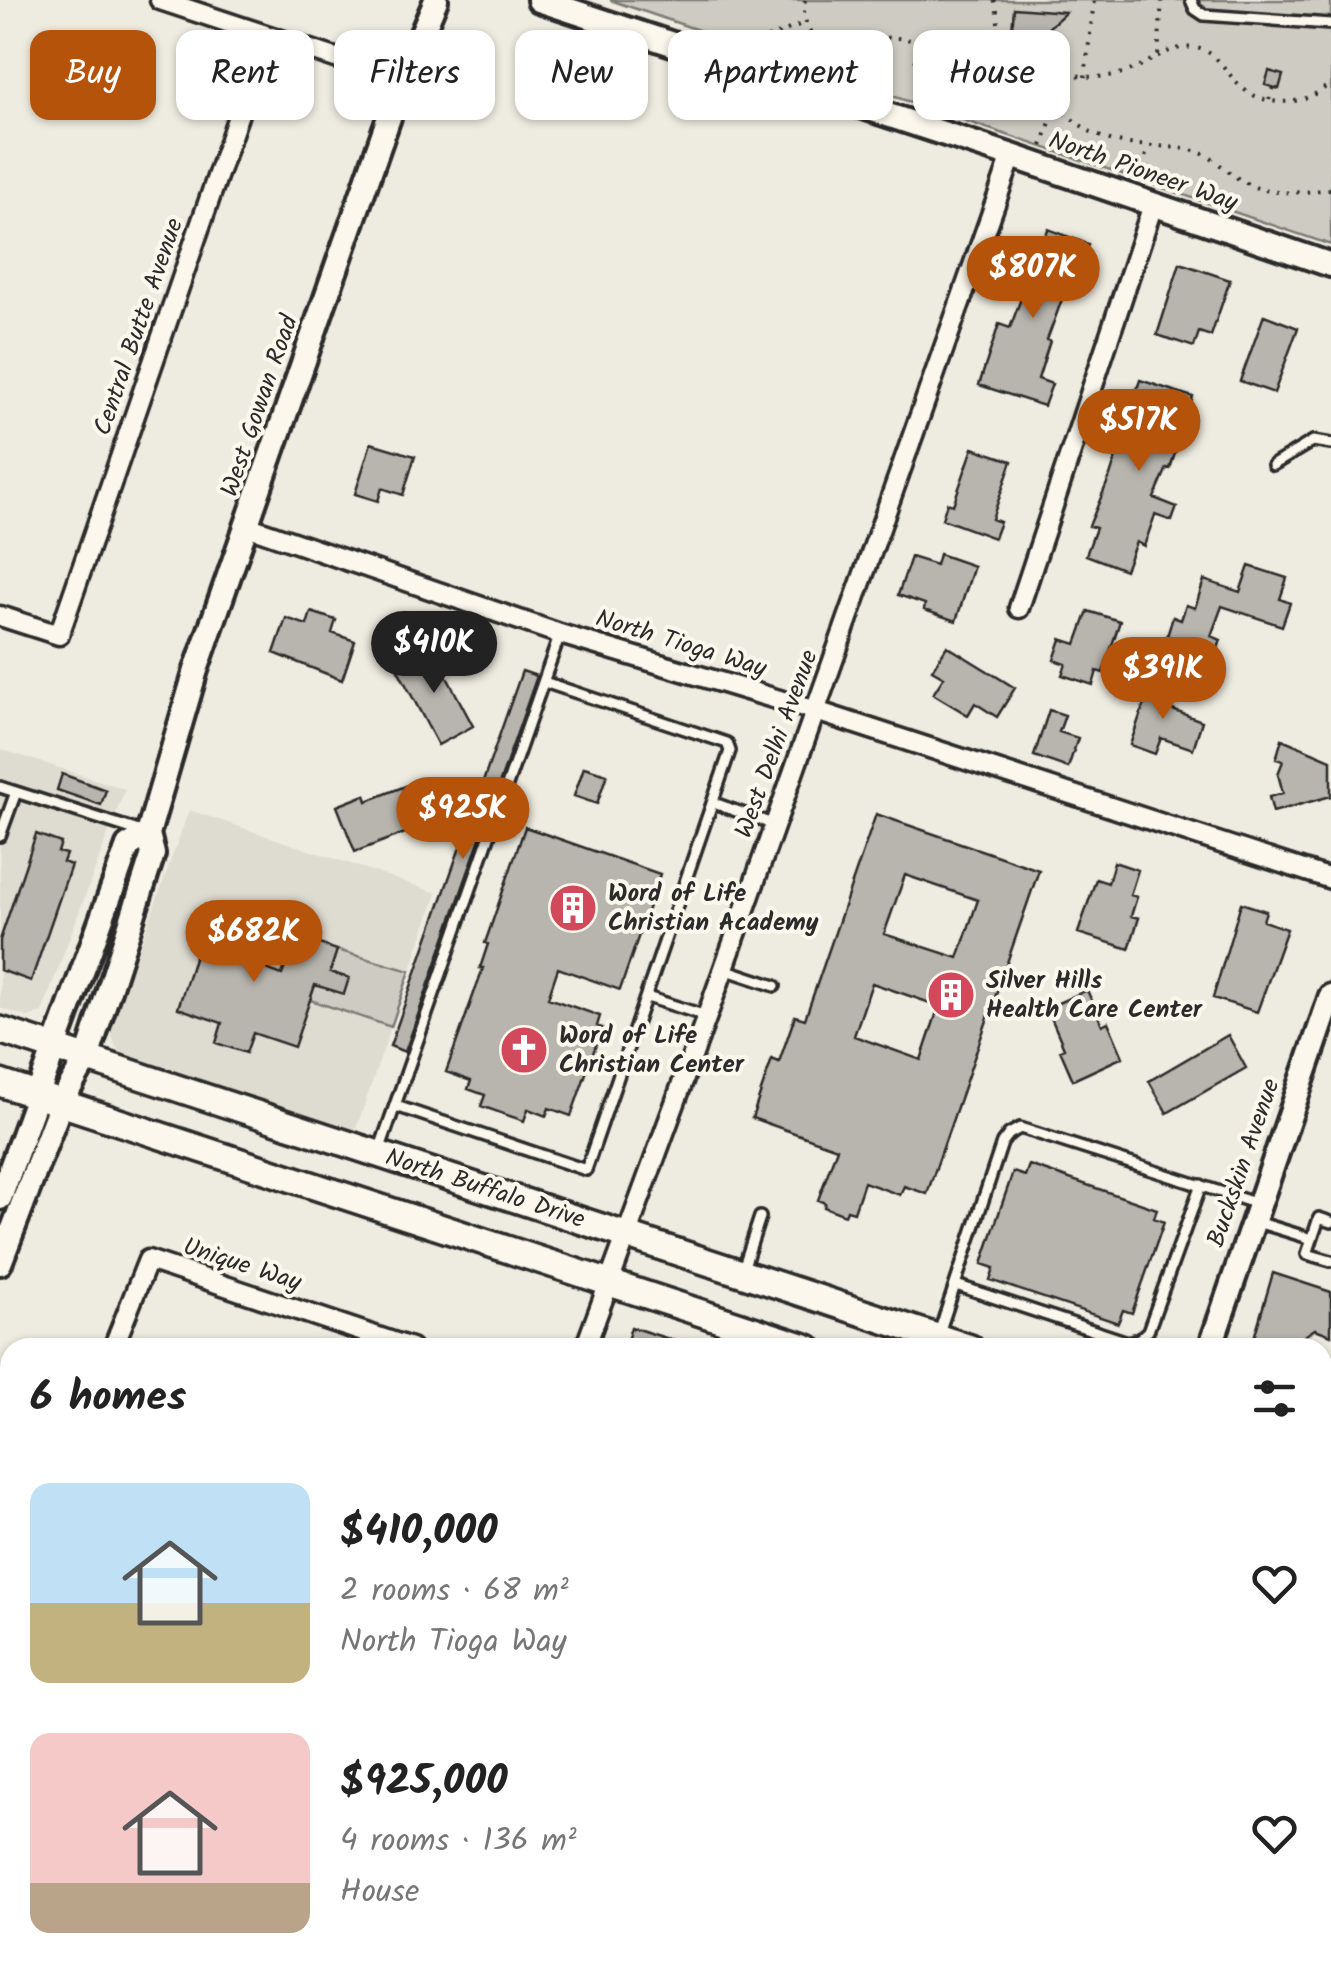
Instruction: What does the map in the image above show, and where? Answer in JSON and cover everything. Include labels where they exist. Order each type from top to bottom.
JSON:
[{"type":"main road","name":"North Buffalo Drive","points":[[0,1030],[943,1338]]},
{"type":"main road","name":"North Buffalo Drive","points":[[0,1083],[776,1338]]},
{"type":"street","points":[[160,0],[251,30]]},
{"type":"street","name":"West Gowan Road","points":[[423,30],[436,0]]},
{"type":"street","name":"North Pioneer Way","points":[[539,0],[573,5],[668,40]]},
{"type":"street","name":"North Pioneer Way","points":[[893,117],[1331,265]]},
{"type":"street","name":"Central Butte Avenue","points":[[0,616],[59,636],[237,120]]},
{"type":"street","name":"West Gowan Road","points":[[0,1198],[50,1099],[87,1058],[153,854],[148,834],[196,670],[388,120]]},
{"type":"street","name":"West Delhi Avenue","points":[[589,1338],[1012,156]]},
{"type":"street","points":[[1019,608],[1152,206]]},
{"type":"street","name":"North Tioga Way","points":[[246,526],[560,634],[816,711],[1331,879]]},
{"type":"street","name":"West Gowan Road","points":[[0,1263],[50,1099],[56,1048],[128,846],[148,834]]},
{"type":"street","name":"Buckskin Avenue","points":[[1213,1338],[1331,996]]},
{"type":"street","name":"Unique Way","points":[[117,1338],[148,1260],[354,1338]]},
{"type":"lane","points":[[1191,0],[1204,15],[1331,24]]},
{"type":"lane","points":[[1272,465],[1313,441],[1331,444]]},
{"type":"lane","points":[[378,1154],[560,634]]},
{"type":"lane","points":[[396,1106],[586,1170],[730,752],[727,742],[544,682]]},
{"type":"lane","points":[[0,787],[148,834]]},
{"type":"lane","points":[[0,836],[16,792]]},
{"type":"lane","points":[[714,803],[775,824]]},
{"type":"lane","points":[[724,969],[775,986]]},
{"type":"lane","points":[[646,997],[707,1016]]},
{"type":"lane","points":[[938,1336],[1002,1144],[1020,1128],[1201,1185],[1312,1238]]},
{"type":"lane","points":[[1140,1338],[1148,1331],[1201,1185]]},
{"type":"lane","points":[[742,1272],[760,1217]]},
{"type":"lane","points":[[1331,1222],[1319,1218],[1308,1254],[1331,1261]]},
{"type":"lane","points":[[956,1284],[1116,1338]]},
{"type":"path","points":[[805,0],[802,15],[815,37],[838,48],[885,38],[913,43]]},
{"type":"path","points":[[994,0],[1000,14],[998,29],[1003,42],[1014,52],[1036,55],[1058,69],[1086,78],[1128,72],[1174,48],[1205,50],[1256,98],[1301,101],[1331,82]]},
{"type":"path","points":[[1086,78],[1094,0]]},
{"type":"path","points":[[1158,55],[1162,0]]},
{"type":"path","points":[[787,30],[805,22]]},
{"type":"path","points":[[1269,100],[1273,87]]},
{"type":"path","points":[[1041,150],[1051,120]]},
{"type":"path","points":[[1069,120],[1108,139],[1203,154],[1249,186],[1266,192],[1331,189]]},
{"type":"path","points":[[1138,182],[1148,146]]},
{"type":"shaded area","points":[[610,0],[1331,0],[1331,245],[963,120],[1070,120],[1070,30],[913,30],[913,103],[893,96],[893,30],[698,30]]},
{"type":"shaded area","points":[[0,749],[125,789],[42,1012],[28,1017],[0,1008]]},
{"type":"shaded area","points":[[189,810],[437,893],[355,1132],[125,1057],[116,1047],[111,1032],[115,1016]]},
{"type":"shaded area","points":[[248,915],[297,931],[273,1001],[225,984]]},
{"type":"shaded area","points":[[337,950],[410,971],[391,1027],[310,1000],[319,973],[328,976]]},
{"type":"building","points":[[1014,8],[1066,12],[1047,30],[1012,30]]},
{"type":"building","points":[[1269,71],[1283,75],[1279,89],[1265,85]]},
{"type":"building","points":[[1048,229],[1088,244],[1080,266],[1075,264],[1047,340],[1050,341],[1038,379],[1052,384],[1044,406],[979,385],[999,324],[1010,328],[1022,296],[1013,292],[1027,254],[1038,258]]},
{"type":"building","points":[[1180,263],[1230,280],[1211,336],[1199,332],[1194,347],[1157,335]]},
{"type":"building","points":[[1264,315],[1298,328],[1274,393],[1240,381]]},
{"type":"building","points":[[1140,380],[1193,397],[1170,469],[1167,468],[1154,498],[1177,507],[1172,521],[1155,515],[1144,546],[1136,542],[1125,570],[1086,555],[1096,528],[1089,526],[1110,476]]},
{"type":"building","points":[[371,443],[415,456],[403,495],[382,488],[378,501],[355,494]]},
{"type":"building","points":[[973,448],[1012,461],[992,519],[1000,522],[994,538],[942,519],[947,503],[953,505]]},
{"type":"building","points":[[939,554],[974,566],[956,621],[924,610],[925,604],[898,595],[911,557],[936,565]]},
{"type":"building","points":[[1249,566],[1287,578],[1280,599],[1290,603],[1282,626],[1222,606],[1211,636],[1221,640],[1213,663],[1164,646],[1173,617],[1181,620],[1186,605],[1195,608],[1204,580],[1240,592]]},
{"type":"building","points":[[1088,611],[1120,621],[1103,673],[1097,671],[1093,685],[1062,675],[1066,664],[1054,660],[1061,639],[1076,644]]},
{"type":"building","points":[[311,612],[336,620],[332,633],[355,641],[342,680],[274,653],[286,618],[307,625]]},
{"type":"building","points":[[947,646],[1015,688],[997,717],[975,703],[968,715],[933,694],[944,677],[932,670]]},
{"type":"building","points":[[431,647],[473,726],[438,745],[396,666]]},
{"type":"building","points":[[522,671],[537,676],[405,1052],[390,1046]]},
{"type":"building","points":[[1152,680],[1174,688],[1167,708],[1202,721],[1193,749],[1161,738],[1155,754],[1130,745]]},
{"type":"building","points":[[1049,710],[1065,715],[1059,732],[1078,738],[1068,768],[1034,756]]},
{"type":"building","points":[[1282,739],[1331,760],[1331,796],[1273,812],[1269,797],[1283,793],[1278,774],[1283,761],[1276,759]]},
{"type":"building","points":[[584,767],[607,774],[597,804],[574,796]]},
{"type":"building","points":[[62,774],[106,790],[101,805],[57,790]]},
{"type":"building","points":[[413,783],[429,824],[355,852],[337,806],[365,795],[367,801]]},
{"type":"building","name":"Silver Hills Health Care Center","points":[[876,814],[1039,870],[927,1194],[904,1186],[900,1195],[864,1182],[854,1212],[847,1210],[845,1215],[824,1207],[825,1203],[818,1200],[837,1148],[752,1118],[772,1059],[779,1062],[795,1016],[805,1019]],"holes":[[[905,875],[978,900],[958,958],[884,934]],[[872,983],[939,1006],[921,1060],[854,1036]]]},
{"type":"building","points":[[525,827],[660,874],[620,990],[558,968],[548,998],[600,1016],[597,1026],[602,1028],[571,1116],[549,1108],[546,1116],[528,1109],[524,1121],[481,1106],[485,1095],[468,1089],[471,1081],[446,1072],[483,968],[488,944],[485,943]]},
{"type":"building","points":[[36,834],[61,843],[58,852],[66,854],[63,862],[71,865],[31,981],[0,970],[0,940]]},
{"type":"building","points":[[1114,862],[1138,870],[1130,895],[1137,897],[1131,916],[1139,918],[1129,949],[1078,933],[1096,879],[1108,883]]},
{"type":"building","points":[[1241,903],[1266,911],[1263,921],[1287,929],[1257,1012],[1213,998]]},
{"type":"building","points":[[205,905],[247,919],[234,957],[282,975],[296,936],[337,950],[330,972],[349,978],[344,994],[315,985],[294,1047],[253,1033],[246,1053],[216,1043],[222,1023],[178,1008],[202,934],[197,932]]},
{"type":"building","points":[[1087,990],[1102,1025],[1108,1022],[1123,1057],[1073,1080],[1047,1008]]},
{"type":"building","points":[[1228,1035],[1246,1068],[1167,1113],[1149,1081]]},
{"type":"building","points":[[1029,1165],[1157,1209],[1154,1218],[1164,1222],[1132,1313],[1123,1310],[1118,1323],[990,1280],[994,1268],[982,1264],[1001,1207],[1013,1172],[1025,1176]]},
{"type":"building","points":[[1273,1273],[1331,1292],[1331,1335],[1315,1329],[1302,1338],[1254,1338]]},
{"type":"building","points":[[631,1327],[666,1338],[628,1338]]},
{"type":"place","name":"Word of Life Christian Academy","points":[[573,908]]},
{"type":"place","name":"Silver Hills Health Care Center","points":[[951,995]]},
{"type":"place","name":"Word of Life Christian Center","points":[[524,1050]]}]
